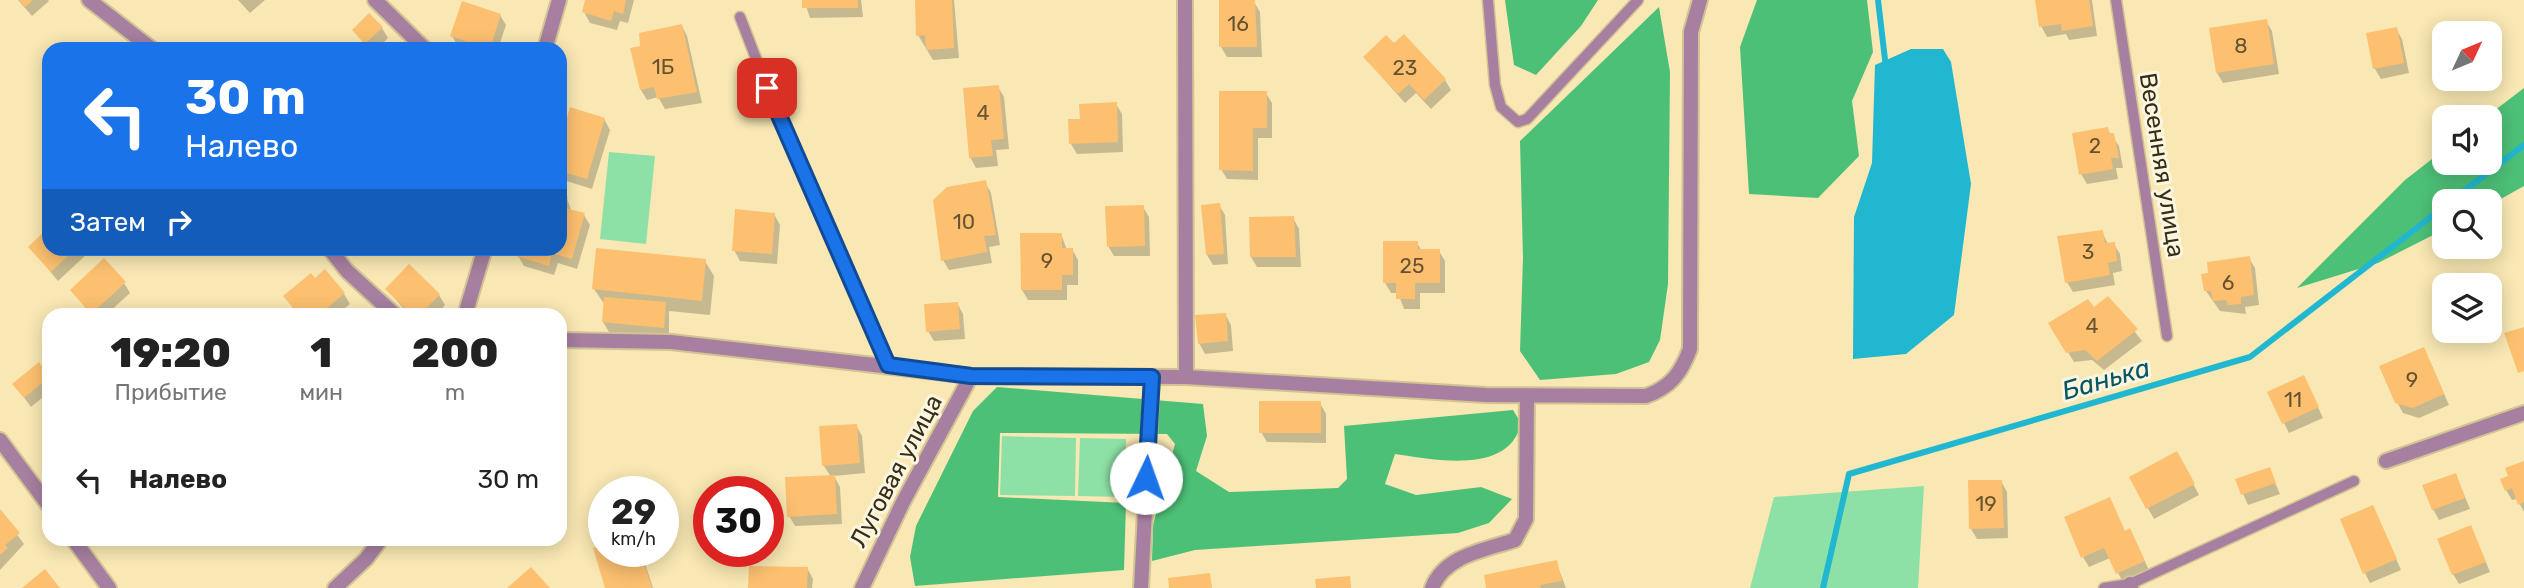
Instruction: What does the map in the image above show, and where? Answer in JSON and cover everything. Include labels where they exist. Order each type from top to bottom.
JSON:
[{"type":"street","points":[[89,0],[143,42]]},
{"type":"street","points":[[375,0],[418,42]]},
{"type":"street","points":[[546,42],[559,0]]},
{"type":"street","points":[[1185,0],[1186,377]]},
{"type":"street","points":[[567,340],[671,342],[971,376],[1186,377],[1527,396],[1646,396],[1662,390],[1683,368],[1690,349],[1691,32],[1700,0]]},
{"type":"street","points":[[336,256],[347,271],[387,308]]},
{"type":"street","points":[[467,308],[483,256]]},
{"type":"street","name":"Луговая улица","points":[[862,588],[903,502],[971,376]]},
{"type":"street","points":[[1141,588],[1152,377]]},
{"type":"street","points":[[1432,588],[1436,578],[1455,560],[1515,540],[1526,519],[1527,396]]},
{"type":"street","points":[[2386,460],[2524,413]]},
{"type":"street","points":[[0,440],[42,497]]},
{"type":"street","points":[[78,546],[109,588]]},
{"type":"street","points":[[335,588],[376,546]]},
{"type":"lane","points":[[1488,0],[1495,85],[1501,107],[1518,122],[1527,120],[1638,0]]},
{"type":"lane","name":"Весенняя улица","points":[[2116,0],[2167,336]]},
{"type":"lane","points":[[740,17],[786,136],[888,365]]},
{"type":"lane","points":[[2104,588],[2130,586],[2354,481]]},
{"type":"green space","points":[[1505,0],[1598,0],[1581,26],[1536,75],[1514,65]]},
{"type":"green space","points":[[1757,0],[1867,0],[1873,52],[1852,101],[1859,156],[1818,198],[1749,194],[1740,47]]},
{"type":"green space","points":[[1659,7],[1670,72],[1668,284],[1660,340],[1649,362],[1616,374],[1540,380],[1520,351],[1523,258],[1520,141]]},
{"type":"green space","points":[[2524,88],[2524,186],[2502,198],[2502,189],[2432,189],[2432,236],[2378,263],[2297,288],[2405,180],[2432,159],[2432,175],[2502,175],[2502,105]]},
{"type":"green space","points":[[609,152],[655,156],[646,244],[600,239]]},
{"type":"green space","points":[[997,387],[1203,404],[1207,436],[1196,471],[1229,492],[1338,488],[1347,479],[1344,426],[1513,410],[1521,423],[1514,440],[1502,451],[1487,457],[1450,461],[1395,454],[1385,484],[1416,495],[1481,487],[1512,499],[1489,523],[1458,533],[1195,550],[1152,561],[1153,525],[1175,444],[1167,434],[1000,433],[998,497],[1126,503],[1124,570],[915,586],[910,557],[916,526],[973,411]]},
{"type":"green space","points":[[1002,436],[1076,438],[1075,496],[1000,495]]},
{"type":"green space","points":[[1080,438],[1126,439],[1125,497],[1078,496]]},
{"type":"green space","points":[[1924,486],[1918,588],[1750,588],[1774,497]]},
{"type":"water","points":[[1911,49],[1943,49],[1951,62],[1971,184],[1954,315],[1906,354],[1853,359],[1854,217],[1872,163],[1875,65]]},
{"type":"building","points":[[19,0],[33,0],[25,7]]},
{"type":"building","points":[[585,0],[626,0],[623,14],[614,11],[611,21],[582,12]]},
{"type":"building","points":[[802,0],[858,0],[858,8],[802,8]]},
{"type":"building","points":[[915,0],[952,0],[954,48],[926,50],[925,35],[916,36]]},
{"type":"building","points":[[1219,0],[1255,0],[1257,47],[1219,47]]},
{"type":"building","points":[[2035,0],[2089,0],[2093,26],[2062,31],[2061,24],[2039,27]]},
{"type":"building","points":[[462,1],[501,14],[492,42],[468,42],[450,36]]},
{"type":"building","points":[[369,13],[383,27],[367,42],[363,42],[352,30]]},
{"type":"building","points":[[2267,19],[2274,64],[2216,73],[2209,28]]},
{"type":"building","points":[[682,24],[697,92],[657,99],[654,87],[640,90],[630,48],[640,46],[639,33]]},
{"type":"building","points":[[2397,27],[2404,63],[2373,69],[2366,33]]},
{"type":"building","points":[[1404,34],[1446,79],[1424,100],[1409,84],[1398,94],[1363,57],[1386,35],[1394,43]]},
{"type":"building","points":[[999,85],[1004,139],[991,140],[993,156],[969,158],[963,88]]},
{"type":"building","points":[[1219,91],[1267,91],[1267,128],[1253,128],[1253,171],[1219,170]]},
{"type":"building","points":[[1117,102],[1118,142],[1069,144],[1068,119],[1080,119],[1079,104]]},
{"type":"building","points":[[570,107],[605,118],[587,179],[567,173],[567,117]]},
{"type":"building","points":[[2108,127],[2109,133],[2114,133],[2119,158],[2111,158],[2113,169],[2079,175],[2072,133]]},
{"type":"building","points":[[986,180],[996,235],[984,236],[987,252],[941,261],[933,200],[947,187]]},
{"type":"building","points":[[1220,203],[1224,254],[1206,255],[1201,205]]},
{"type":"building","points":[[1144,205],[1145,246],[1107,247],[1105,206]]},
{"type":"building","points":[[567,208],[585,213],[572,259],[562,256],[567,256]]},
{"type":"building","points":[[735,209],[775,213],[772,254],[732,251]]},
{"type":"building","points":[[1294,216],[1296,257],[1250,257],[1249,217]]},
{"type":"building","points":[[2103,230],[2105,243],[2115,242],[2117,261],[2108,263],[2110,275],[2065,283],[2057,236]]},
{"type":"building","points":[[1020,233],[1062,233],[1062,248],[1073,248],[1073,275],[1062,275],[1062,290],[1021,290]]},
{"type":"building","points":[[42,234],[42,256],[68,256],[51,272],[28,247]]},
{"type":"building","points":[[1383,241],[1418,241],[1418,249],[1440,249],[1440,283],[1415,283],[1415,299],[1396,299],[1396,283],[1383,283]]},
{"type":"building","points":[[596,248],[706,259],[702,301],[592,289]]},
{"type":"building","points":[[516,256],[551,256],[549,266]]},
{"type":"building","points":[[2250,256],[2254,295],[2241,297],[2241,304],[2228,305],[2226,300],[2213,301],[2211,291],[2204,291],[2201,274],[2208,273],[2207,262]]},
{"type":"building","points":[[104,258],[126,282],[98,308],[86,308],[70,290]]},
{"type":"building","points":[[409,264],[440,294],[427,308],[405,308],[385,289]]},
{"type":"building","points":[[325,269],[345,293],[327,308],[293,308],[283,296],[311,273],[315,278]]},
{"type":"building","points":[[2108,296],[2138,329],[2097,361],[2085,350],[2066,353],[2048,323],[2088,299],[2094,307]]},
{"type":"building","points":[[604,297],[666,302],[664,328],[602,322]]},
{"type":"building","points":[[958,302],[960,329],[926,332],[924,304]]},
{"type":"building","points":[[1226,313],[1228,341],[1198,344],[1195,315]]},
{"type":"building","points":[[2524,327],[2524,371],[2518,373],[2504,333]]},
{"type":"building","points":[[2424,347],[2444,394],[2413,408],[2395,403],[2379,366]]},
{"type":"building","points":[[39,362],[42,366],[42,383],[24,398],[12,384]]},
{"type":"building","points":[[2304,375],[2319,407],[2282,424],[2267,392]]},
{"type":"building","points":[[1259,401],[1321,401],[1321,433],[1259,433]]},
{"type":"building","points":[[857,424],[860,463],[822,466],[819,426]]},
{"type":"building","points":[[2177,451],[2195,484],[2146,509],[2129,477]]},
{"type":"building","points":[[2524,461],[2524,502],[2518,505],[2512,488],[2505,491],[2500,479],[2508,476],[2505,468]]},
{"type":"building","points":[[2270,467],[2276,483],[2241,495],[2235,479]]},
{"type":"building","points":[[2456,473],[2465,498],[2432,510],[2422,485]]},
{"type":"building","points":[[835,475],[837,514],[787,517],[785,477]]},
{"type":"building","points":[[1968,480],[2002,480],[2004,528],[1969,529]]},
{"type":"building","points":[[2110,497],[2125,531],[2130,528],[2145,561],[2116,574],[2104,548],[2081,558],[2064,517]]},
{"type":"building","points":[[2373,505],[2397,559],[2363,574],[2340,519]]},
{"type":"building","points":[[0,509],[20,533],[5,545],[8,548],[0,555]]},
{"type":"building","points":[[2471,525],[2486,562],[2452,575],[2437,539]]},
{"type":"building","points":[[1557,560],[1562,581],[1540,585],[1541,588],[1486,588],[1484,575]]},
{"type":"building","points":[[531,567],[550,588],[507,588]]},
{"type":"building","points":[[599,567],[645,567],[652,588],[605,588]]},
{"type":"building","points":[[749,567],[808,567],[807,588],[748,588]]},
{"type":"building","points":[[45,569],[60,588],[22,588]]},
{"type":"building","points":[[1210,573],[1212,588],[1169,588],[1168,578]]},
{"type":"building","points":[[1350,576],[1351,588],[1316,588],[1315,579]]},
{"type":"waterway","points":[[1878,0],[1886,68]]},
{"type":"waterway","name":"Банька","points":[[2467,189],[2524,145]]},
{"type":"waterway","name":"Банька","points":[[1823,588],[1849,474],[2250,357],[2432,216]]},
{"type":"route","points":[[767,88],[888,365],[971,376],[1152,377],[1146,478]]}]
